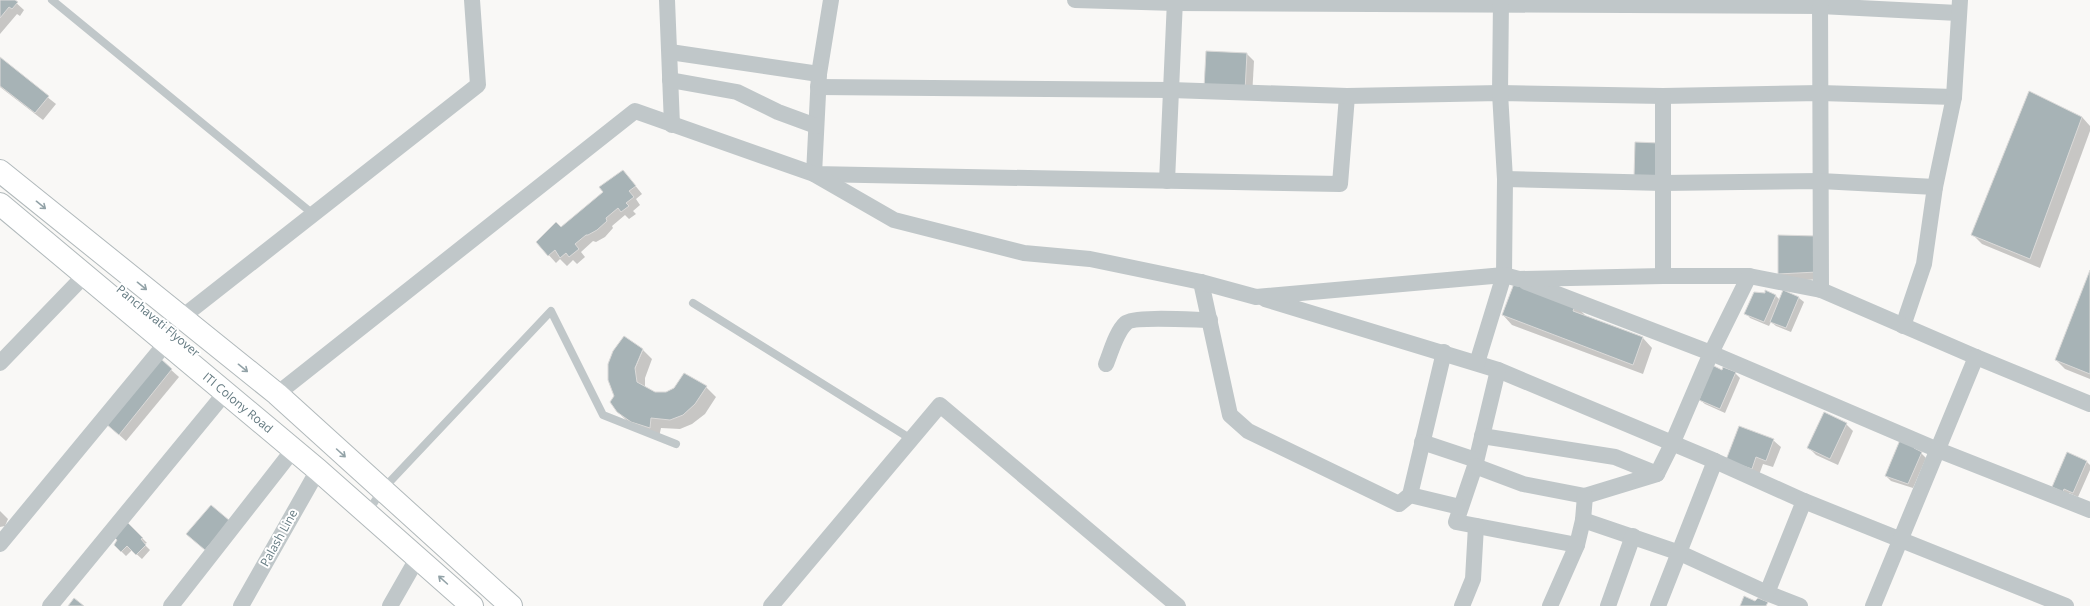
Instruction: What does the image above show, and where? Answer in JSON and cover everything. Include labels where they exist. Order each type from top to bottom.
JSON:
[{"type":"main road","points":[[0,171],[276,394],[511,606]]},
{"type":"main road","name":"Panchavati Flyover","points":[[0,189],[284,426],[302,442],[305,460]]},
{"type":"main road","name":"ITI Colony Road","points":[[0,204],[305,460],[418,557],[472,606]]},
{"type":"street","points":[[181,318],[478,85],[472,0]]},
{"type":"street","points":[[667,0],[672,125]]},
{"type":"street","points":[[814,174],[818,81],[831,0]]},
{"type":"street","points":[[1075,0],[1175,2],[1820,3],[1959,7],[1954,97],[1935,188],[1924,264],[1903,326]]},
{"type":"street","points":[[1167,181],[1175,2]]},
{"type":"street","points":[[1478,363],[1511,277],[1500,93],[1501,2]]},
{"type":"street","points":[[1820,3],[1821,290]]},
{"type":"street","points":[[670,52],[818,81],[1347,96],[1500,93],[1663,96],[1820,93],[1954,97]]},
{"type":"street","points":[[670,80],[737,92],[778,112],[816,126]]},
{"type":"street","points":[[814,174],[1340,184],[1347,96]]},
{"type":"street","points":[[1663,96],[1663,276]]},
{"type":"street","points":[[276,394],[635,111],[814,174],[894,220],[1024,252],[1090,259],[1201,282],[1478,363],[1498,370],[1716,462],[1804,502],[1902,539],[2066,606]]},
{"type":"street","points":[[1505,179],[1663,183],[1820,182],[1935,188]]},
{"type":"street","points":[[1,362],[85,275]]},
{"type":"street","points":[[1256,297],[1511,277],[1749,276],[1821,290],[1976,357],[2090,404]]},
{"type":"street","points":[[1422,442],[1476,463],[1523,484],[1585,496],[1657,474],[1672,444],[1711,353],[1749,276]]},
{"type":"street","points":[[1511,277],[1711,353],[1938,450],[2090,510]]},
{"type":"street","points":[[1201,282],[1230,415],[1248,431],[1399,504],[1410,495],[1444,352]]},
{"type":"street","points":[[1106,364],[1122,328],[1127,322],[1140,319],[1210,320]]},
{"type":"street","points":[[0,544],[166,343]]},
{"type":"street","points":[[1873,606],[1976,357]]},
{"type":"street","points":[[1498,370],[1476,463],[1456,522],[1577,545]]},
{"type":"street","points":[[50,606],[226,393]]},
{"type":"street","points":[[771,606],[940,405],[1178,606]]},
{"type":"street","points":[[1482,436],[1615,457],[1657,474]]},
{"type":"street","points":[[171,606],[305,460]]},
{"type":"street","name":"Palash Line","points":[[241,606],[305,460]]},
{"type":"street","points":[[1658,606],[1716,462]]},
{"type":"street","points":[[1410,495],[1460,507]]},
{"type":"street","points":[[1550,606],[1577,545],[1583,520],[1585,496]]},
{"type":"street","points":[[1767,593],[1804,502]]},
{"type":"street","points":[[1583,520],[1680,553],[1767,593],[1800,606]]},
{"type":"street","points":[[1462,606],[1473,579],[1476,526]]},
{"type":"street","points":[[1608,606],[1633,536]]},
{"type":"street","points":[[390,606],[418,557]]},
{"type":"lane","points":[[52,0],[313,214]]},
{"type":"lane","points":[[693,303],[911,440]]},
{"type":"lane","points":[[367,513],[382,490],[550,311],[603,416],[676,444]]},
{"type":"building","points":[[0,0],[15,0],[18,2],[12,9],[9,7],[0,18]]},
{"type":"building","points":[[1206,51],[1247,53],[1245,91],[1204,88]]},
{"type":"building","points":[[0,57],[49,96],[35,113],[0,86]]},
{"type":"building","points":[[2029,91],[2082,117],[2030,259],[1971,235]]},
{"type":"building","points":[[1635,142],[1659,143],[1658,178],[1634,177]]},
{"type":"building","points":[[623,170],[636,186],[629,191],[634,197],[626,203],[629,206],[621,212],[618,208],[606,218],[607,221],[597,230],[586,235],[575,244],[579,249],[569,257],[566,253],[560,258],[555,250],[548,256],[536,242],[556,222],[561,227],[603,192],[599,187]]},
{"type":"building","points":[[1778,235],[1817,236],[1817,272],[1778,274]]},
{"type":"building","points":[[2090,270],[2090,374],[2055,360]]},
{"type":"building","points":[[1515,281],[1576,304],[1573,311],[1643,337],[1633,365],[1502,315]]},
{"type":"building","points":[[1765,290],[1776,295],[1764,322],[1744,314],[1754,292],[1765,293]]},
{"type":"building","points":[[1783,290],[1799,297],[1786,328],[1770,322]]},
{"type":"building","points":[[624,336],[643,349],[635,368],[637,382],[655,392],[666,392],[674,388],[684,373],[707,386],[695,404],[683,415],[670,420],[651,418],[650,428],[631,422],[617,412],[610,402],[614,396],[608,380],[608,364],[613,351]]},
{"type":"building","points":[[160,358],[172,369],[119,435],[105,423]]},
{"type":"building","points":[[1712,365],[1722,370],[1723,367],[1736,372],[1720,409],[1699,400]]},
{"type":"building","points":[[1824,412],[1847,423],[1830,459],[1807,448]]},
{"type":"building","points":[[1739,426],[1774,439],[1766,461],[1756,457],[1752,469],[1726,460]]},
{"type":"building","points":[[1900,440],[1914,445],[1914,448],[1922,452],[1908,484],[1885,476]]},
{"type":"building","points":[[2067,452],[2087,461],[2073,493],[2064,489],[2063,492],[2052,487]]},
{"type":"building","points":[[211,505],[230,521],[205,550],[186,534]]},
{"type":"building","points":[[128,523],[143,538],[141,539],[146,545],[136,555],[127,546],[121,552],[114,545],[117,540],[114,537]]},
{"type":"building","points":[[1744,596],[1755,601],[1758,598],[1768,602],[1766,606],[1740,606]]},
{"type":"building","points":[[74,598],[84,606],[68,606]]}]
